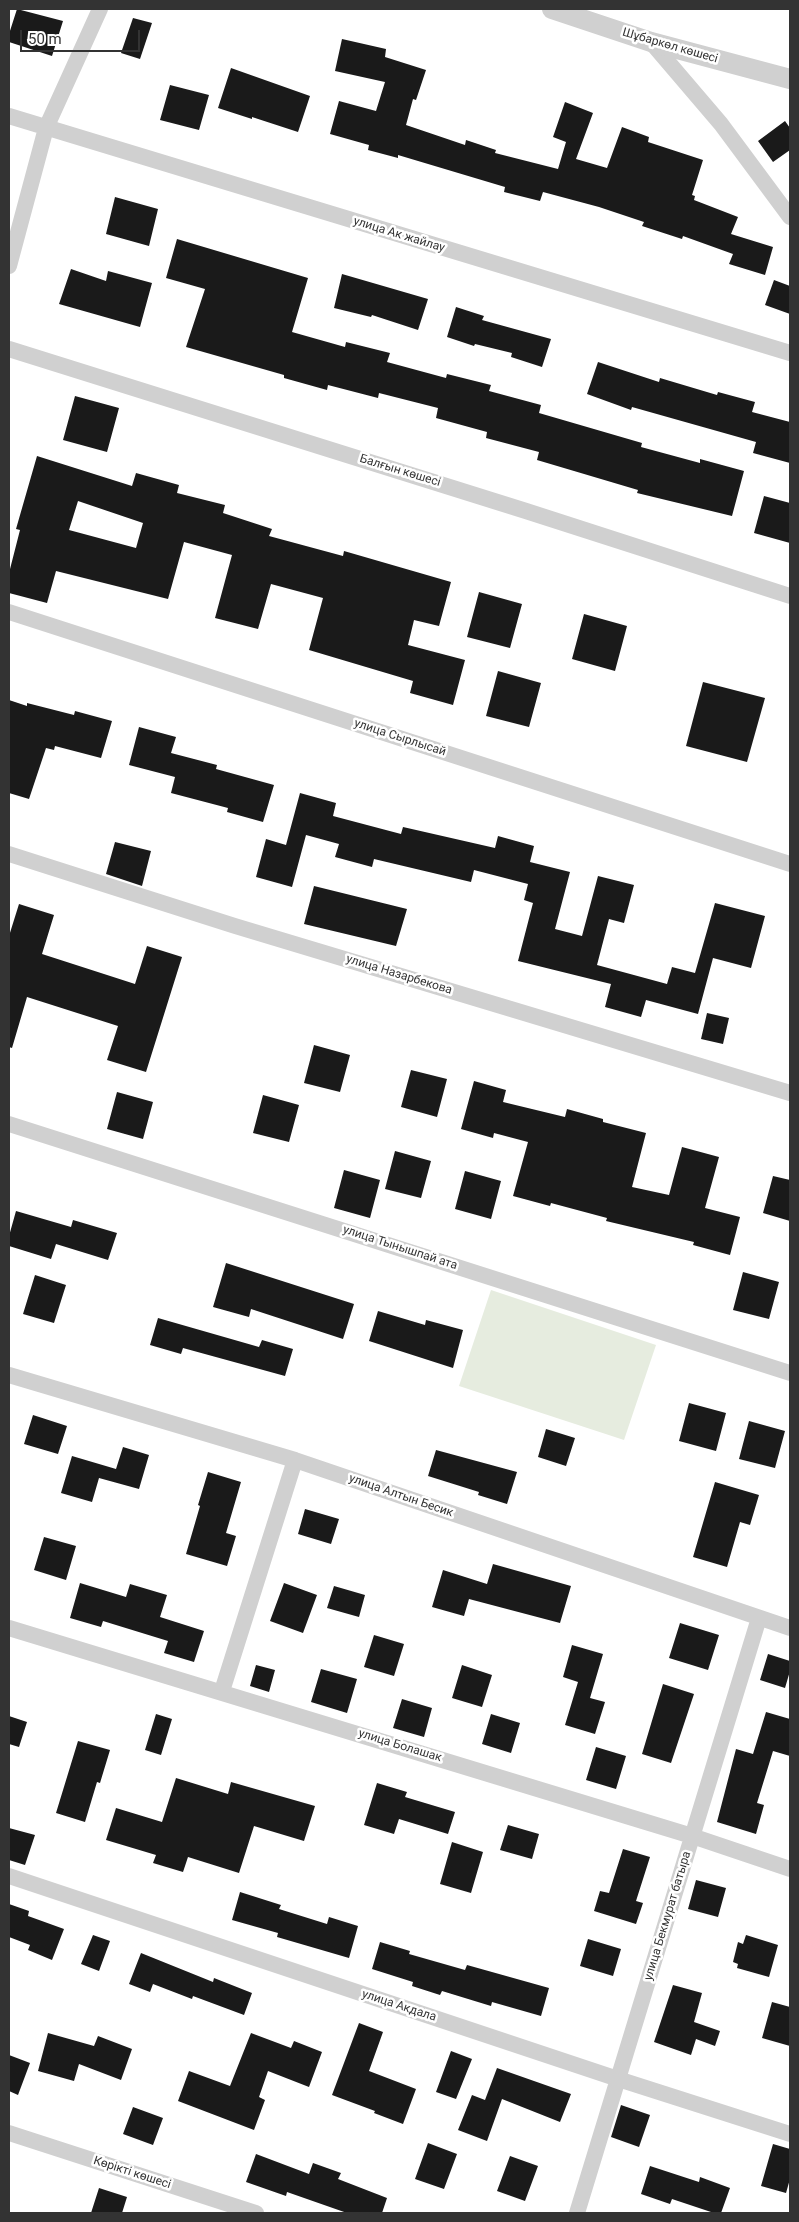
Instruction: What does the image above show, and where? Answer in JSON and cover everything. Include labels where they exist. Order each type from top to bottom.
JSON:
[{"type":"street","points":[[9,266],[46,128],[100,9]]},
{"type":"street","name":"Шұбаркөл көшесі","points":[[552,9],[651,42],[790,79]]},
{"type":"street","points":[[651,42],[681,74],[721,124],[790,217]]},
{"type":"street","name":"улица Ак жайлау","points":[[9,116],[790,353]]},
{"type":"street","name":"Балғын көшесі","points":[[9,349],[517,508],[790,596]]},
{"type":"street","name":"улица Сырлысай","points":[[9,612],[790,864]]},
{"type":"street","name":"улица Назарбекова","points":[[9,854],[235,926],[790,1093]]},
{"type":"street","name":"улица Тынышпай ата","points":[[9,1124],[790,1373]]},
{"type":"street","name":"улица Алтын Бесик","points":[[9,1375],[295,1460],[790,1628]]},
{"type":"street","points":[[222,1691],[295,1460]]},
{"type":"street","name":"улица Бекмурат батыра","points":[[577,2213],[759,1618]]},
{"type":"street","name":"улица Болашак","points":[[9,1628],[222,1691],[692,1836],[790,1869]]},
{"type":"street","name":"улица Акдала","points":[[9,1876],[618,2079],[790,2134]]},
{"type":"street","name":"Көрікті көшесі","points":[[9,2133],[256,2213]]},
{"type":"shaded area","points":[[491,1290],[656,1345],[624,1440],[459,1386]]},
{"type":"building","points":[[17,9],[63,21],[52,56],[9,42],[9,34]]},
{"type":"building","points":[[133,18],[152,23],[140,59],[121,53]]},
{"type":"building","points":[[342,39],[386,49],[385,57],[426,70],[416,100],[413,99],[406,125],[465,145],[466,140],[496,150],[495,153],[558,169],[566,142],[553,137],[565,102],[593,113],[576,159],[607,168],[622,127],[649,137],[648,142],[703,160],[692,195],[695,196],[694,200],[738,217],[731,234],[773,247],[765,275],[729,264],[733,254],[683,236],[682,239],[642,226],[644,222],[599,207],[543,192],[540,201],[504,192],[505,187],[398,155],[398,158],[368,150],[369,145],[330,134],[339,101],[376,111],[385,82],[335,71]]},
{"type":"building","points":[[231,68],[310,96],[298,132],[218,108]]},
{"type":"building","points":[[170,85],[209,95],[199,130],[160,120]]},
{"type":"building","points":[[785,121],[790,128],[790,150],[773,162],[758,141]]},
{"type":"building","points":[[115,197],[158,209],[149,246],[106,234]]},
{"type":"building","points":[[177,239],[308,278],[292,332],[345,347],[346,342],[390,353],[387,362],[446,378],[447,374],[491,385],[489,391],[541,405],[539,413],[642,443],[641,447],[700,463],[700,459],[744,471],[732,516],[637,493],[638,490],[537,460],[539,452],[486,438],[487,432],[436,418],[438,408],[379,393],[378,398],[328,385],[327,390],[284,378],[284,375],[186,347],[205,289],[166,278]]},
{"type":"building","points":[[71,269],[106,281],[108,271],[152,283],[140,327],[59,304]]},
{"type":"building","points":[[342,274],[428,299],[418,330],[372,315],[371,317],[334,308]]},
{"type":"building","points":[[774,280],[790,286],[790,314],[765,305]]},
{"type":"building","points":[[456,307],[484,316],[482,320],[551,339],[542,367],[511,357],[512,353],[475,344],[474,346],[447,337]]},
{"type":"building","points":[[598,362],[659,382],[660,378],[717,395],[718,392],[755,402],[752,412],[790,422],[790,463],[753,453],[756,442],[632,407],[631,410],[587,394]]},
{"type":"building","points":[[75,396],[119,408],[107,452],[63,440]]},
{"type":"building","points":[[37,456],[132,486],[136,473],[179,485],[177,493],[225,505],[223,513],[272,529],[269,536],[343,556],[344,551],[451,582],[439,626],[414,620],[408,645],[465,660],[453,705],[410,693],[413,681],[309,650],[323,598],[271,584],[258,629],[215,618],[232,555],[184,542],[168,599],[56,571],[47,603],[9,593],[9,573],[20,530],[16,529]],"holes":[[[78,501],[143,523],[136,548],[69,530]]]},
{"type":"building","points":[[764,496],[790,503],[790,543],[754,533]]},
{"type":"building","points":[[479,592],[522,604],[510,648],[467,637]]},
{"type":"building","points":[[584,614],[627,626],[615,671],[572,659]]},
{"type":"building","points":[[498,671],[541,683],[529,727],[486,716]]},
{"type":"building","points":[[703,682],[765,698],[747,762],[686,746]]},
{"type":"building","points":[[9,700],[27,706],[27,703],[74,715],[75,711],[112,721],[101,758],[55,746],[54,750],[46,748],[29,799],[9,793]]},
{"type":"building","points":[[139,727],[176,737],[171,753],[217,765],[216,769],[274,785],[263,822],[227,812],[228,808],[171,793],[175,777],[129,765]]},
{"type":"building","points":[[300,793],[336,803],[333,816],[401,834],[403,827],[495,848],[498,836],[534,846],[530,862],[570,872],[555,929],[582,936],[598,876],[634,885],[624,923],[609,919],[597,965],[667,984],[672,967],[695,973],[715,903],[765,916],[751,968],[713,958],[698,1014],[646,1000],[641,1017],[605,1007],[611,984],[518,961],[533,903],[524,900],[528,884],[474,870],[471,882],[374,859],[372,867],[335,857],[339,844],[306,835],[292,887],[256,877],[266,839],[286,845]]},
{"type":"building","points":[[115,842],[151,851],[142,886],[106,874]]},
{"type":"building","points":[[314,886],[407,909],[396,946],[304,924]]},
{"type":"building","points":[[19,904],[54,915],[42,954],[135,984],[147,946],[182,957],[146,1072],[107,1060],[118,1026],[27,997],[12,1048],[9,1047],[9,936]]},
{"type":"building","points":[[707,1013],[729,1018],[723,1044],[701,1039]]},
{"type":"building","points":[[314,1045],[350,1055],[340,1092],[304,1083]]},
{"type":"building","points":[[411,1070],[447,1079],[437,1117],[401,1107]]},
{"type":"building","points":[[474,1081],[506,1090],[503,1102],[565,1117],[567,1109],[603,1119],[603,1122],[646,1133],[632,1187],[669,1195],[682,1147],[719,1157],[705,1208],[740,1217],[730,1255],[693,1245],[694,1242],[606,1221],[607,1218],[551,1203],[550,1206],[513,1196],[528,1142],[494,1133],[493,1138],[461,1129]]},
{"type":"building","points":[[117,1092],[153,1102],[143,1139],[107,1129]]},
{"type":"building","points":[[263,1095],[299,1105],[289,1142],[253,1133]]},
{"type":"building","points":[[395,1151],[431,1161],[421,1198],[385,1189]]},
{"type":"building","points":[[344,1170],[380,1180],[370,1218],[334,1208]]},
{"type":"building","points":[[465,1171],[501,1181],[491,1219],[455,1209]]},
{"type":"building","points":[[773,1176],[790,1180],[790,1221],[763,1213]]},
{"type":"building","points":[[16,1211],[71,1227],[73,1220],[117,1233],[108,1260],[56,1244],[51,1259],[9,1246],[9,1236]]},
{"type":"building","points":[[226,1263],[354,1304],[343,1339],[251,1309],[249,1317],[213,1307]]},
{"type":"building","points":[[743,1272],[779,1282],[769,1319],[733,1310]]},
{"type":"building","points":[[35,1275],[66,1285],[54,1323],[23,1314]]},
{"type":"building","points":[[378,1311],[425,1325],[426,1320],[463,1330],[453,1368],[369,1341]]},
{"type":"building","points":[[158,1318],[259,1347],[262,1340],[293,1349],[285,1376],[183,1348],[181,1354],[150,1345]]},
{"type":"building","points":[[689,1403],[726,1413],[716,1451],[679,1441]]},
{"type":"building","points":[[33,1415],[67,1426],[58,1454],[24,1444]]},
{"type":"building","points":[[749,1421],[785,1431],[775,1468],[739,1459]]},
{"type":"building","points":[[546,1429],[575,1438],[566,1466],[538,1457]]},
{"type":"building","points":[[123,1447],[149,1455],[139,1489],[99,1478],[92,1502],[61,1493],[72,1456],[116,1469]]},
{"type":"building","points":[[436,1450],[517,1472],[507,1504],[478,1495],[479,1492],[428,1476]]},
{"type":"building","points":[[208,1472],[241,1482],[226,1533],[236,1536],[227,1566],[186,1554]]},
{"type":"building","points":[[715,1482],[759,1495],[750,1525],[740,1522],[727,1567],[693,1557]]},
{"type":"building","points":[[305,1509],[339,1519],[331,1544],[298,1534]]},
{"type":"building","points":[[44,1537],[76,1546],[66,1580],[34,1570]]},
{"type":"building","points":[[493,1564],[571,1586],[560,1623],[469,1599],[464,1616],[432,1607],[443,1570],[487,1584]]},
{"type":"building","points":[[80,1583],[126,1597],[130,1584],[167,1595],[160,1617],[204,1631],[194,1662],[164,1653],[168,1641],[103,1621],[101,1627],[70,1618]]},
{"type":"building","points":[[284,1583],[317,1595],[303,1633],[270,1621]]},
{"type":"building","points":[[334,1586],[365,1595],[359,1617],[327,1608]]},
{"type":"building","points":[[680,1623],[719,1635],[708,1670],[669,1658]]},
{"type":"building","points":[[374,1635],[404,1644],[394,1676],[364,1667]]},
{"type":"building","points":[[572,1645],[603,1654],[590,1698],[605,1702],[595,1734],[565,1725],[578,1682],[563,1677]]},
{"type":"building","points":[[768,1654],[790,1661],[790,1671],[785,1688],[760,1680]]},
{"type":"building","points":[[256,1665],[275,1670],[269,1692],[250,1686]]},
{"type":"building","points":[[462,1665],[492,1675],[482,1707],[452,1698]]},
{"type":"building","points":[[321,1669],[357,1679],[347,1713],[311,1702]]},
{"type":"building","points":[[663,1684],[694,1694],[671,1763],[642,1754]]},
{"type":"building","points":[[402,1699],[432,1708],[424,1737],[393,1728]]},
{"type":"building","points":[[766,1712],[790,1719],[790,1756],[773,1751],[757,1803],[764,1805],[756,1834],[717,1822],[736,1749],[753,1754]]},
{"type":"building","points":[[156,1714],[172,1719],[161,1755],[145,1750]]},
{"type":"building","points":[[491,1714],[520,1723],[511,1753],[482,1744]]},
{"type":"building","points":[[9,1716],[27,1722],[19,1747],[9,1744]]},
{"type":"building","points":[[78,1741],[110,1750],[100,1783],[97,1782],[85,1822],[56,1813]]},
{"type":"building","points":[[596,1747],[626,1756],[616,1789],[586,1780]]},
{"type":"building","points":[[176,1778],[228,1794],[231,1782],[315,1806],[304,1841],[254,1826],[239,1873],[188,1857],[183,1872],[153,1863],[156,1855],[106,1840],[116,1808],[162,1822]]},
{"type":"building","points":[[377,1783],[407,1792],[405,1797],[455,1812],[448,1834],[399,1819],[394,1834],[364,1825]]},
{"type":"building","points":[[508,1825],[539,1834],[532,1859],[500,1850]]},
{"type":"building","points":[[9,1828],[35,1835],[25,1865],[9,1860]]},
{"type":"building","points":[[452,1842],[483,1852],[471,1893],[440,1884]]},
{"type":"building","points":[[623,1849],[650,1857],[636,1901],[643,1903],[636,1924],[594,1911],[600,1891],[609,1893]]},
{"type":"building","points":[[696,1880],[726,1888],[718,1917],[688,1909]]},
{"type":"building","points":[[240,1892],[281,1905],[279,1909],[327,1924],[329,1917],[358,1926],[349,1958],[277,1937],[278,1933],[232,1920]]},
{"type":"building","points":[[9,1904],[29,1911],[28,1916],[64,1929],[52,1960],[28,1950],[30,1945],[9,1937]]},
{"type":"building","points":[[93,1935],[110,1941],[99,1971],[81,1964]]},
{"type":"building","points":[[746,1935],[778,1945],[769,1977],[737,1968],[738,1964],[733,1962],[738,1942],[743,1944]]},
{"type":"building","points":[[588,1939],[621,1949],[613,1976],[580,1966]]},
{"type":"building","points":[[380,1942],[410,1951],[409,1954],[465,1970],[467,1965],[549,1988],[541,2016],[492,2002],[491,2006],[442,1991],[440,1995],[412,1986],[413,1982],[372,1969]]},
{"type":"building","points":[[141,1953],[213,1982],[214,1978],[252,1993],[244,2015],[193,1996],[192,1999],[153,1984],[150,1992],[129,1984]]},
{"type":"building","points":[[673,1985],[702,1993],[694,2022],[720,2031],[715,2046],[696,2039],[691,2055],[654,2042]]},
{"type":"building","points":[[772,2002],[790,2007],[790,2046],[762,2038]]},
{"type":"building","points":[[359,2023],[383,2032],[369,2071],[416,2089],[403,2124],[332,2095]]},
{"type":"building","points":[[48,2033],[94,2046],[98,2036],[132,2049],[121,2080],[79,2064],[74,2081],[38,2071]]},
{"type":"building","points":[[251,2033],[291,2048],[294,2041],[322,2052],[309,2087],[268,2071],[259,2097],[265,2100],[254,2130],[178,2101],[189,2071],[230,2086]]},
{"type":"building","points":[[451,2051],[472,2059],[456,2099],[436,2092]]},
{"type":"building","points":[[9,2055],[30,2063],[18,2095],[9,2091]]},
{"type":"building","points":[[497,2068],[571,2094],[560,2122],[502,2099],[487,2141],[458,2130],[472,2095],[485,2100]]},
{"type":"building","points":[[621,2105],[650,2115],[639,2147],[611,2137]]},
{"type":"building","points":[[133,2107],[163,2118],[153,2145],[123,2134]]},
{"type":"building","points":[[428,2143],[457,2154],[444,2189],[415,2179]]},
{"type":"building","points":[[773,2144],[790,2149],[790,2179],[786,2193],[761,2186]]},
{"type":"building","points":[[256,2154],[309,2174],[313,2163],[341,2173],[338,2179],[387,2198],[382,2213],[347,2213],[287,2192],[286,2196],[246,2182]]},
{"type":"building","points":[[510,2156],[538,2166],[525,2201],[497,2191]]},
{"type":"building","points":[[650,2166],[699,2182],[700,2177],[730,2188],[721,2213],[714,2213],[672,2199],[670,2204],[641,2194]]},
{"type":"building","points":[[99,2188],[127,2197],[122,2213],[91,2213]]}]
